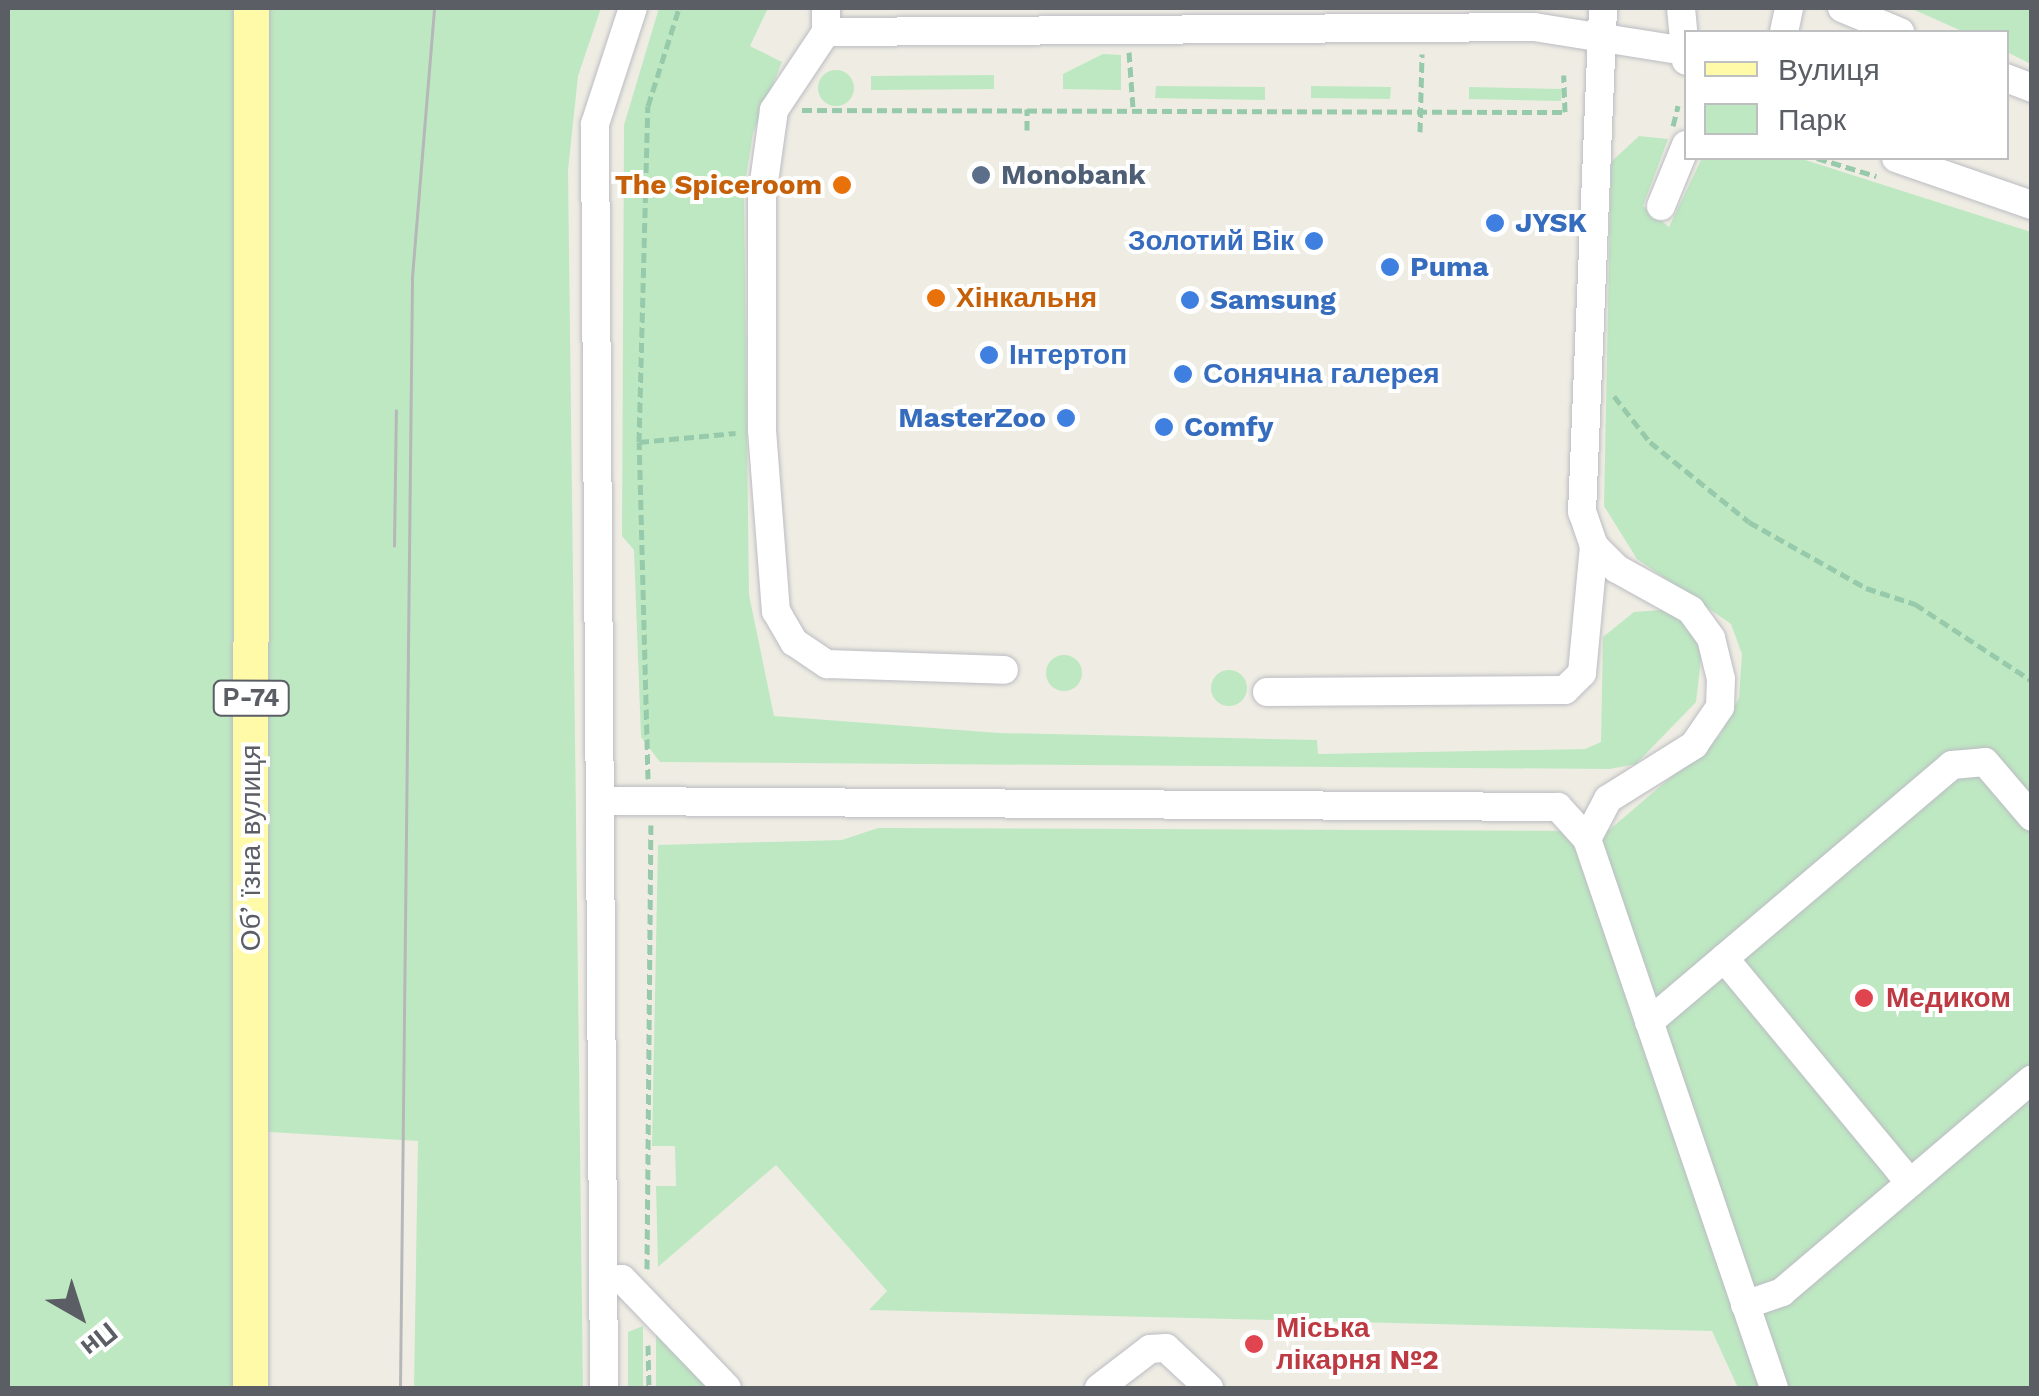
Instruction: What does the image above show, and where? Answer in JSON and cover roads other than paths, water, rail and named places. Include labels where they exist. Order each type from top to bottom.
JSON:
[{"type":"main road","name":"Обʼїзна вулиця","points":[[250,1388],[251,8]]},
{"type":"street","points":[[604,1388],[605,801],[595,124],[634,8]]},
{"type":"street","points":[[1268,692],[1565,690],[1582,673],[1594,546],[1582,512],[1596,92],[1608,42],[1603,8]]},
{"type":"street","points":[[1681,8],[1684,36]]},
{"type":"street","points":[[1842,8],[1895,30]]},
{"type":"street","points":[[1004,670],[827,664],[794,642],[776,611],[762,430],[762,196],[774,110],[826,20],[1534,27],[1684,54]]},
{"type":"street","points":[[1661,206],[1684,149]]},
{"type":"street","points":[[1902,160],[2032,205]]},
{"type":"street","points":[[1587,839],[1608,799],[1694,745],[1720,707],[1721,679],[1711,638],[1691,610],[1594,546]]},
{"type":"street","points":[[1649,1022],[1952,765],[1985,762],[2032,818]]},
{"type":"street","points":[[605,801],[1558,807],[1587,839],[1774,1388]]},
{"type":"street","points":[[1724,958],[1910,1183]]},
{"type":"street","points":[[1746,1305],[1782,1292],[2032,1079]]},
{"type":"street","points":[[604,1280],[622,1280],[727,1388]]},
{"type":"street","points":[[1099,1388],[1133,1359],[1166,1348],[1209,1388]]},
{"type":"tram line","points":[[400,1388],[412,277],[434,8]]},
{"type":"tram line","points":[[394,546],[396,411]]},
{"type":"place","name":"Monobank","points":[[981,175]]},
{"type":"place","name":"The Spiceroom","points":[[842,185]]},
{"type":"place","name":"JYSK","points":[[1495,223]]},
{"type":"place","name":"Золотий Вік","points":[[1314,241]]},
{"type":"place","name":"Puma","points":[[1390,267]]},
{"type":"place","name":"Хінкальня","points":[[936,298]]},
{"type":"place","name":"Samsung","points":[[1190,300]]},
{"type":"place","name":"Інтертоп","points":[[989,355]]},
{"type":"place","name":"Сонячна галерея","points":[[1183,374]]},
{"type":"place","name":"MasterZoo","points":[[1066,418]]},
{"type":"place","name":"Comfy","points":[[1164,427]]},
{"type":"place","name":"Медиком","points":[[1864,998]]},
{"type":"place","name":"Міська лікарня №2","points":[[1254,1344]]}]
